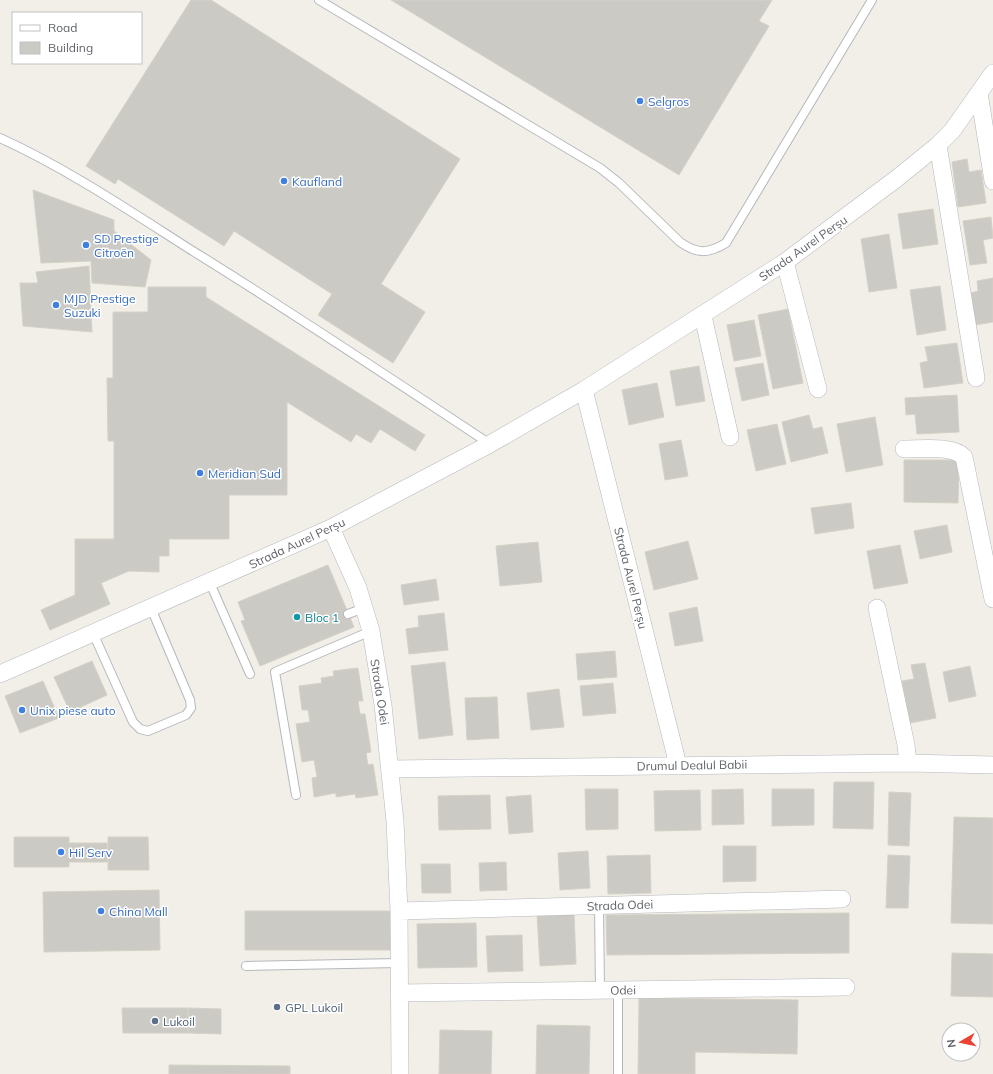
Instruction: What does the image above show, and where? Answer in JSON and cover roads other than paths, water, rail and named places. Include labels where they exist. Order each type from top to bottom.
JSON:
[{"type":"street","name":"Strada Aurel Perșu","points":[[0,674],[210,583],[331,528],[490,444],[584,390],[703,316],[785,262],[896,179],[938,145],[952,131],[993,73]]},
{"type":"street","points":[[979,93],[993,181]]},
{"type":"street","points":[[938,145],[976,378]]},
{"type":"street","points":[[785,262],[818,389]]},
{"type":"street","points":[[703,316],[730,438]]},
{"type":"street","name":"Strada Aurel Perșu","points":[[584,390],[678,765]]},
{"type":"street","points":[[904,449],[950,449],[959,451],[964,457],[993,599]]},
{"type":"street","name":"Strada Odei","points":[[331,528],[348,563],[371,631],[383,705],[395,821],[399,911],[400,1074]]},
{"type":"street","points":[[877,608],[906,745],[908,763]]},
{"type":"street","name":"Drumul Dealul Babii","points":[[390,769],[908,763],[993,765]]},
{"type":"street","name":"Strada Odei","points":[[399,911],[842,899]]},
{"type":"street","name":"Odei","points":[[399,993],[846,987]]},
{"type":"lane","points":[[319,0],[600,168],[619,183],[680,242],[691,250],[702,252],[715,249],[726,243],[872,0]]},
{"type":"lane","points":[[0,138],[47,162],[119,204],[280,306],[490,444]]},
{"type":"lane","points":[[210,583],[250,674]]},
{"type":"lane","points":[[93,633],[133,722],[140,729],[148,731],[186,715],[191,708],[190,700],[152,608]]},
{"type":"lane","points":[[348,614],[364,608]]},
{"type":"lane","points":[[296,795],[276,672],[371,631]]},
{"type":"lane","points":[[599,906],[600,990]]},
{"type":"lane","points":[[246,966],[399,963]]},
{"type":"lane","points":[[618,990],[618,1074]]},
{"type":"place","name":"Selgros","points":[[640,101]]},
{"type":"place","name":"Kaufland","points":[[284,181]]},
{"type":"place","name":"SD Prestige Citroën","points":[[86,245]]},
{"type":"place","name":"MJD Prestige Suzuki","points":[[56,305]]},
{"type":"place","name":"Meridian Sud","points":[[200,473]]},
{"type":"place","name":"Bloc 1","points":[[297,617]]},
{"type":"place","name":"Unix piese auto","points":[[22,710]]},
{"type":"place","name":"Hil Serv","points":[[61,852]]},
{"type":"place","name":"China Mall","points":[[101,911]]},
{"type":"place","name":"GPL Lukoil","points":[[277,1007]]},
{"type":"place","name":"Lukoil","points":[[155,1021]]}]
